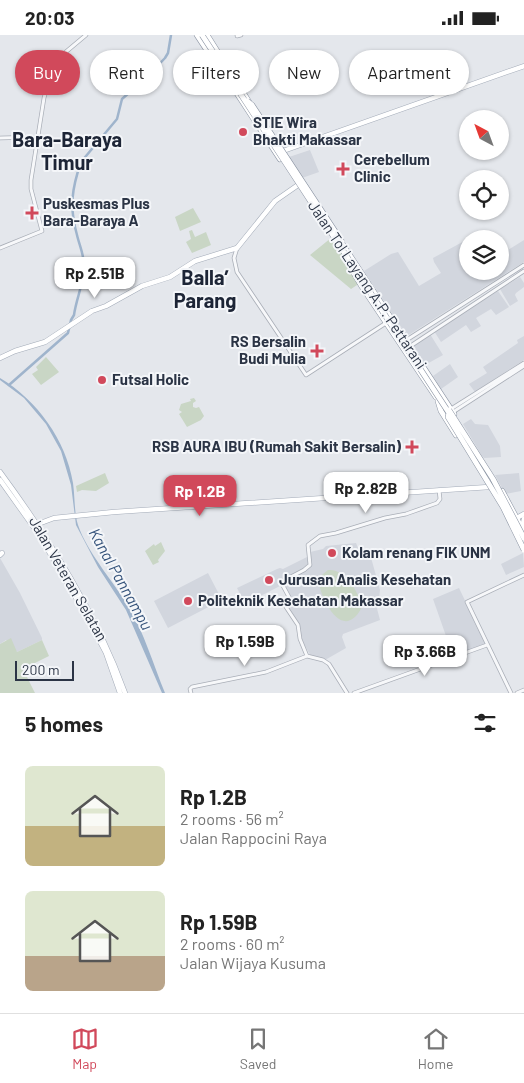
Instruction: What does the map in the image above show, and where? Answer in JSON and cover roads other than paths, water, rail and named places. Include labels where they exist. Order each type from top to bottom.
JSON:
[{"type":"highway","points":[[202,35],[210,50]]},
{"type":"highway","points":[[202,35],[211,50]]},
{"type":"highway","points":[[202,35],[235,93],[268,133],[349,253]]},
{"type":"highway","name":"Jalan Tol Layang A.P. Pettarani","points":[[202,35],[249,103],[493,479],[524,538]]},
{"type":"highway","name":"Jalan Tol Layang A.P. Pettarani","points":[[202,35],[451,411]]},
{"type":"highway","points":[[249,103],[259,122]]},
{"type":"highway","points":[[249,103],[451,411],[514,520],[524,547]]},
{"type":"highway","points":[[302,184],[364,290],[478,458]]},
{"type":"highway","points":[[357,279],[362,280],[362,275]]},
{"type":"highway","points":[[364,290],[365,286],[369,286]]},
{"type":"highway","points":[[438,401],[441,411],[489,487],[524,551]]},
{"type":"highway","points":[[451,411],[448,417],[503,507],[524,551]]},
{"type":"highway","points":[[514,520],[523,530]]},
{"type":"main road","points":[[283,151],[524,66]]},
{"type":"main road","points":[[249,103],[268,133],[283,151],[302,184],[343,244]]},
{"type":"main road","points":[[0,359],[15,351],[40,344],[92,311],[148,283],[170,277],[195,261],[237,248],[275,201],[302,184]]},
{"type":"main road","points":[[229,250],[235,256]]},
{"type":"main road","name":"Jalan Veteran Selatan","points":[[0,472],[60,565]]},
{"type":"main road","name":"Jalan Veteran Selatan","points":[[0,480],[38,524],[110,653],[125,693]]},
{"type":"main road","points":[[38,524],[51,518],[489,487]]},
{"type":"main road","points":[[514,520],[524,514]]},
{"type":"main road","points":[[523,530],[524,519]]},
{"type":"main road","name":"Jalan Veteran Selatan","points":[[91,621],[106,653],[120,693]]},
{"type":"street","points":[[0,248],[42,231],[30,183],[44,98],[53,65],[86,35]]},
{"type":"street","points":[[0,138],[37,137]]},
{"type":"street","points":[[237,248],[235,266],[240,278],[306,375],[386,323]]},
{"type":"street","points":[[400,344],[524,265]]},
{"type":"street","points":[[404,350],[524,271]]},
{"type":"street","points":[[451,411],[524,365]]},
{"type":"street","points":[[307,656],[300,639],[298,625],[286,607],[288,597],[282,583],[309,566],[311,563],[308,545],[317,537],[422,509],[439,502],[439,490]]},
{"type":"street","points":[[511,693],[467,602],[490,589],[524,575]]},
{"type":"street","points":[[354,693],[487,645]]},
{"type":"street","points":[[191,691],[192,687],[266,672],[307,656],[327,662],[347,693]]},
{"type":"street","points":[[517,693],[524,690]]},
{"type":"water","points":[[0,378],[13,387],[38,410],[57,437],[69,467],[73,483],[75,510],[82,535],[134,616],[165,693],[162,693],[126,610],[98,567],[76,525],[71,485],[61,451],[46,424],[24,398],[0,380]]},
{"type":"waterway","points":[[9,385],[68,333],[84,271],[83,257],[72,206],[75,180],[81,162],[117,119],[122,99],[165,58],[168,53],[171,35]]},
{"type":"place","name":"STIE Wira Bhakti Makassar","points":[[243,132]]},
{"type":"place","name":"Cerebellum Clinic","points":[[343,169]]},
{"type":"place","name":"Puskesmas Plus Bara-Baraya A","points":[[32,213]]},
{"type":"place","name":"RS Bersalin Budi Mulia","points":[[317,351]]},
{"type":"place","name":"Futsal Holic","points":[[102,380]]},
{"type":"place","name":"RSB AURA IBU (Rumah Sakit Bersalin)","points":[[412,447]]},
{"type":"place","name":"Kolam renang FIK UNM","points":[[332,553]]},
{"type":"place","name":"Jurusan Analis Kesehatan","points":[[269,580]]},
{"type":"place","name":"Politeknik Kesehatan Makassar","points":[[188,601]]},
{"type":"district","name":"Bara-Baraya Timur","points":[[67,152]]},
{"type":"district","name":"Ballaʼ Parang","points":[[205,290]]},
{"type":"water label","name":"Kanal Pannampu","points":[[121,579]]}]
